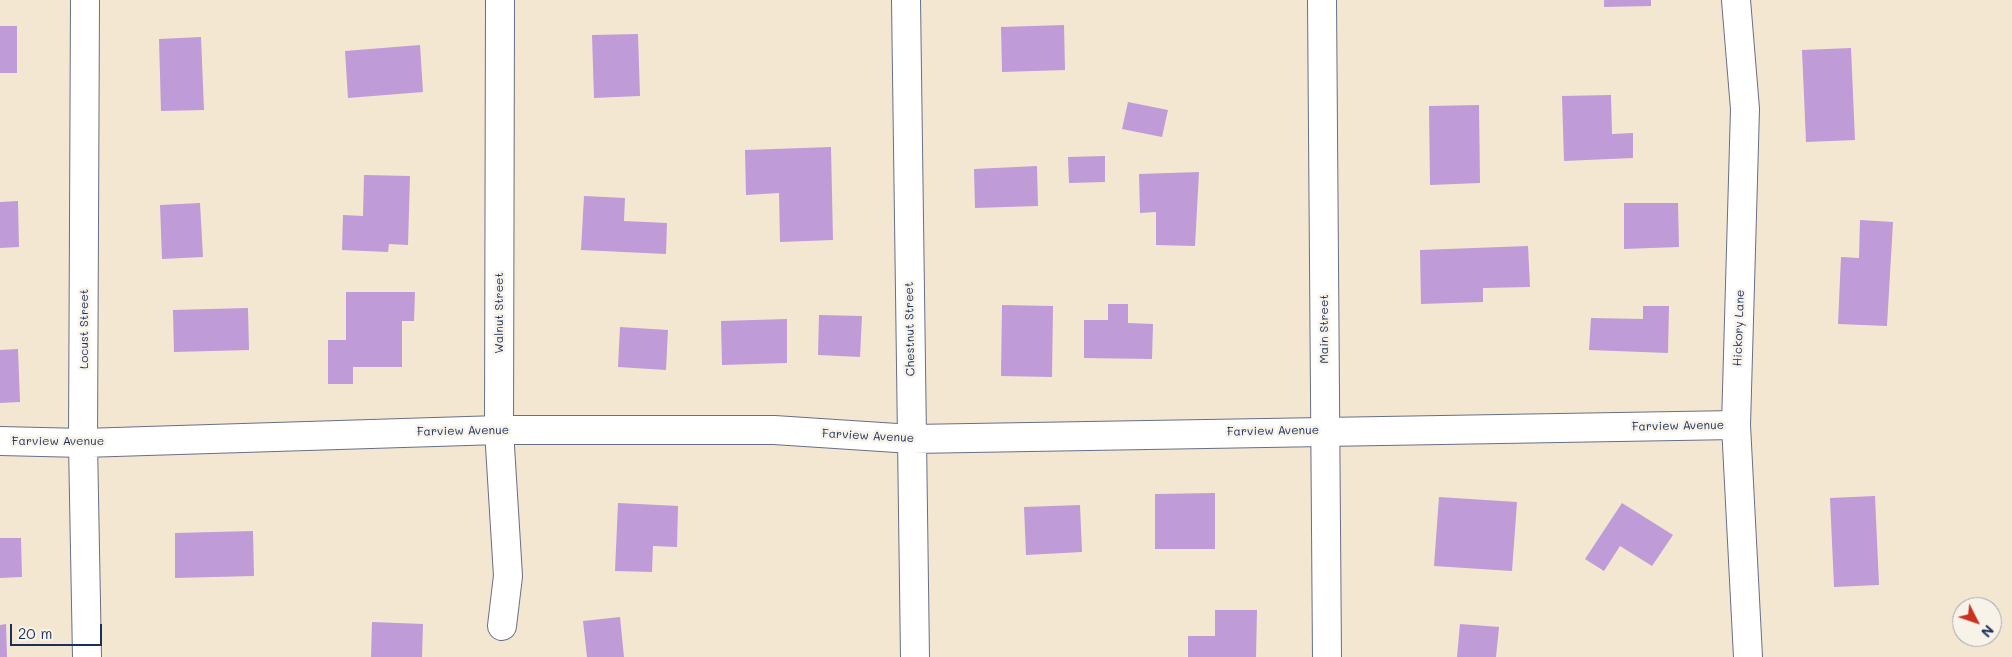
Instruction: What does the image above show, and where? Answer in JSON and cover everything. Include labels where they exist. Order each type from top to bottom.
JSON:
[{"type":"street","name":"Locust Street","points":[[85,0],[84,443],[87,657]]},
{"type":"street","name":"Walnut Street","points":[[500,0],[499,430],[508,576],[502,626]]},
{"type":"street","name":"Chestnut Street","points":[[906,0],[915,657]]},
{"type":"street","name":"Main Street","points":[[1322,0],[1327,657]]},
{"type":"street","name":"Hickory Lane","points":[[1736,0],[1745,109],[1736,426],[1748,657]]},
{"type":"street","name":"Farview Avenue","points":[[0,441],[84,443],[499,430],[774,430],[912,438],[1325,430],[1736,426]]},
{"type":"building","points":[[1604,0],[1651,0],[1651,6],[1604,7]]},
{"type":"building","points":[[1064,25],[1065,70],[1002,72],[1001,27]]},
{"type":"building","points":[[0,26],[17,26],[17,73],[0,73]]},
{"type":"building","points":[[638,34],[640,96],[594,98],[592,35]]},
{"type":"building","points":[[201,37],[204,110],[161,111],[159,39]]},
{"type":"building","points":[[420,45],[423,92],[348,98],[345,51]]},
{"type":"building","points":[[1851,48],[1855,140],[1806,142],[1802,50]]},
{"type":"building","points":[[1611,95],[1612,134],[1633,133],[1633,158],[1564,161],[1562,96]]},
{"type":"building","points":[[1128,102],[1168,110],[1162,137],[1122,129]]},
{"type":"building","points":[[1479,105],[1480,183],[1430,185],[1429,106]]},
{"type":"building","points":[[831,147],[833,240],[780,242],[779,193],[746,195],[745,150]]},
{"type":"building","points":[[1105,156],[1105,182],[1069,183],[1068,157]]},
{"type":"building","points":[[1037,166],[1038,206],[975,208],[974,169]]},
{"type":"building","points":[[1199,172],[1195,246],[1156,245],[1156,212],[1140,213],[1139,174]]},
{"type":"building","points":[[364,175],[410,176],[408,245],[389,244],[388,252],[342,250],[343,215],[363,216]]},
{"type":"building","points":[[584,196],[625,198],[624,221],[667,223],[666,254],[581,250]]},
{"type":"building","points":[[18,201],[19,247],[0,248],[0,202]]},
{"type":"building","points":[[200,203],[203,257],[162,259],[160,205]]},
{"type":"building","points":[[1624,203],[1678,203],[1679,247],[1624,249]]},
{"type":"building","points":[[1860,220],[1893,222],[1887,326],[1838,324],[1841,257],[1859,258]]},
{"type":"building","points":[[1528,246],[1530,287],[1483,288],[1483,302],[1421,304],[1420,250]]},
{"type":"building","points":[[346,292],[415,292],[414,321],[402,321],[402,367],[353,367],[353,384],[328,384],[328,340],[346,340]]},
{"type":"building","points":[[1108,304],[1128,304],[1128,323],[1153,324],[1152,359],[1084,358],[1084,320],[1108,320]]},
{"type":"building","points":[[1002,305],[1053,306],[1052,377],[1001,376]]},
{"type":"building","points":[[1643,306],[1669,306],[1668,353],[1589,350],[1591,318],[1643,319]]},
{"type":"building","points":[[248,308],[249,350],[174,352],[173,310]]},
{"type":"building","points":[[819,315],[862,316],[860,357],[818,355]]},
{"type":"building","points":[[787,319],[787,363],[722,365],[721,321]]},
{"type":"building","points":[[620,327],[668,330],[666,370],[618,367]]},
{"type":"building","points":[[18,349],[20,402],[0,403],[0,350]]},
{"type":"building","points":[[1215,493],[1215,549],[1155,549],[1155,494]]},
{"type":"building","points":[[1875,496],[1879,585],[1834,587],[1830,498]]},
{"type":"building","points":[[1439,497],[1517,502],[1512,571],[1434,566]]},
{"type":"building","points":[[618,503],[678,506],[677,547],[653,546],[652,572],[615,571]]},
{"type":"building","points":[[1622,503],[1673,535],[1652,566],[1620,546],[1604,571],[1585,559]]},
{"type":"building","points":[[1080,505],[1082,552],[1026,555],[1024,507]]},
{"type":"building","points":[[253,531],[254,576],[175,578],[175,533]]},
{"type":"building","points":[[0,538],[21,538],[22,577],[0,578]]},
{"type":"building","points":[[1215,610],[1257,610],[1256,657],[1188,657],[1188,636],[1215,636]]},
{"type":"building","points":[[620,617],[624,657],[587,657],[583,621]]},
{"type":"building","points":[[372,622],[423,624],[422,657],[371,657]]},
{"type":"building","points":[[6,624],[7,657],[0,657],[0,625]]},
{"type":"building","points":[[1460,624],[1499,627],[1496,657],[1457,657]]}]
